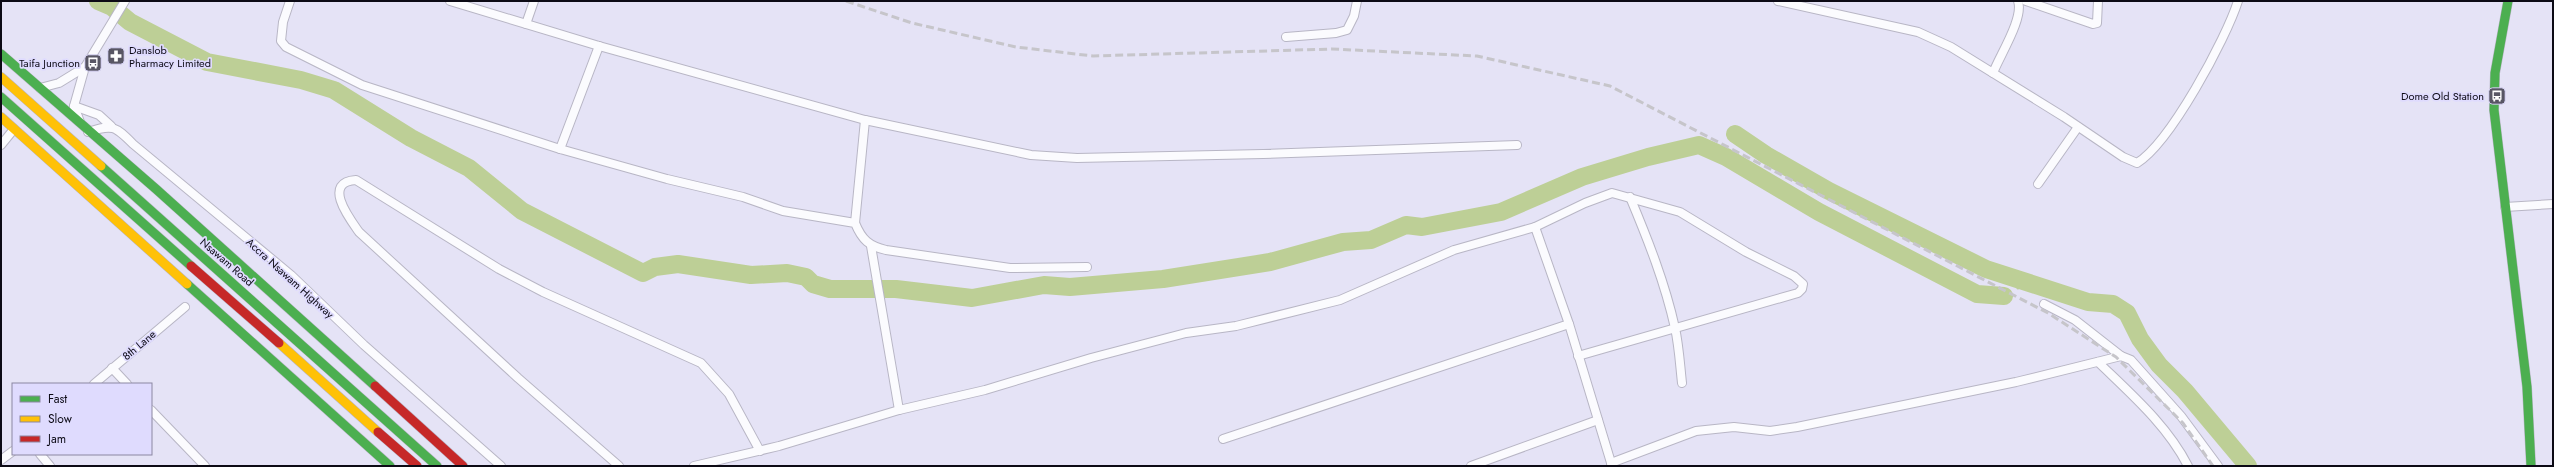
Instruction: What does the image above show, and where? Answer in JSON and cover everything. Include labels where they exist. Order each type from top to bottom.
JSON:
[{"type":"main road","points":[[2508,1],[2493,94],[2504,207],[2527,388],[2531,466]]},
{"type":"main road","points":[[1,54],[85,129],[156,189],[463,466]]},
{"type":"main road","name":"Nsawam Road","points":[[1,77],[437,466]]},
{"type":"main road","points":[[1,97],[417,466]]},
{"type":"main road","points":[[1,117],[390,466]]},
{"type":"street","points":[[111,126],[85,129],[74,106],[85,67],[125,1]]},
{"type":"street","points":[[290,1],[281,33],[281,41],[286,47],[362,85],[560,149],[667,179],[743,197],[782,210],[855,223]]},
{"type":"street","points":[[450,1],[599,46],[865,120],[1031,155],[1077,158],[1517,145]]},
{"type":"street","points":[[526,24],[534,1]]},
{"type":"street","points":[[1286,37],[1342,33],[1348,30],[1353,20],[1357,1]]},
{"type":"street","points":[[1778,1],[1918,32],[1951,47],[2131,162],[2137,163],[2166,132],[2208,66],[2231,22],[2238,1]]},
{"type":"street","points":[[1993,73],[2016,21],[2020,6],[2018,1]]},
{"type":"street","points":[[2026,1],[2093,24],[2097,23],[2098,1]]},
{"type":"street","points":[[560,149],[599,46]]},
{"type":"street","points":[[40,88],[60,83],[85,67]]},
{"type":"street","name":"Accra Nsawam Highway","points":[[74,106],[99,114],[111,126],[119,129],[290,275],[364,345],[501,466]]},
{"type":"street","points":[[865,120],[855,223],[861,237],[871,246],[1010,268],[1087,267]]},
{"type":"street","points":[[2038,184],[2078,127]]},
{"type":"street","points":[[1,145],[14,128]]},
{"type":"street","points":[[619,466],[518,378],[359,232],[344,210],[339,195],[342,186],[348,180],[356,180],[499,269],[543,292],[689,355],[701,363],[729,394],[760,451]]},
{"type":"street","points":[[694,466],[760,451],[899,410],[985,390],[1091,358],[1186,333],[1236,326],[1340,300],[1454,250],[1535,227],[1584,203],[1612,194],[1630,197],[1680,212],[1746,252],[1794,276],[1803,284],[1802,289],[1798,293],[1578,356]]},
{"type":"street","points":[[1630,197],[1651,247],[1675,328],[1682,383]]},
{"type":"street","points":[[2504,207],[2553,204]]},
{"type":"street","points":[[1535,227],[1569,324],[1612,464],[1696,431],[1734,427],[1770,431],[1797,427],[2016,382],[2121,356]]},
{"type":"street","points":[[871,246],[899,410]]},
{"type":"street","points":[[2044,304],[2075,320],[2121,356],[2131,360],[2176,410],[2218,466]]},
{"type":"street","name":"8th Lane","points":[[95,383],[185,307]]},
{"type":"street","points":[[1223,439],[1569,324]]},
{"type":"street","points":[[2098,362],[2152,416],[2178,446],[2188,466]]},
{"type":"street","points":[[112,368],[125,383]]},
{"type":"street","points":[[152,411],[205,466]]},
{"type":"street","points":[[1471,466],[1598,420]]},
{"type":"street","points":[[1,460],[12,452]]},
{"type":"street","points":[[41,455],[50,466]]},
{"type":"waterway","points":[[98,1],[112,7],[130,22],[207,62],[301,80],[334,90],[411,138],[469,168],[522,211],[643,273],[655,267],[678,264],[751,275],[787,273],[806,277],[813,284],[830,289],[896,289],[972,298],[1044,285],[1070,287],[1163,279],[1270,262],[1343,242],[1371,240],[1406,225],[1422,227],[1501,212],[1582,177],[1648,157],[1699,145],[1726,157],[1819,212],[1977,294],[2004,296]]},
{"type":"waterway","points":[[1735,134],[1766,155],[1829,191],[1986,269],[2088,302],[2113,304],[2127,313],[2140,339],[2159,365],[2185,391],[2248,466]]},
{"type":"waterway","points":[[2017,278],[2018,288]]},
{"type":"railway","points":[[846,1],[912,23],[1016,47],[1093,56],[1332,49],[1477,56],[1610,86],[2048,313],[2116,357],[2183,423],[2213,466]]},
{"type":"traffic: fast","points":[[2508,1],[2495,73],[2494,110],[2527,387],[2531,466]]},
{"type":"traffic: fast","points":[[1,54],[156,189],[375,386]]},
{"type":"traffic: fast","points":[[1,97],[191,266]]},
{"type":"traffic: fast","points":[[101,166],[437,466]]},
{"type":"traffic: fast","points":[[187,284],[390,466]]},
{"type":"traffic: slow","points":[[1,77],[101,166]]},
{"type":"traffic: slow","points":[[1,117],[187,284]]},
{"type":"traffic: slow","points":[[279,343],[378,432]]},
{"type":"traffic: jam","points":[[191,266],[279,343]]},
{"type":"traffic: jam","points":[[375,386],[463,466]]},
{"type":"traffic: jam","points":[[378,432],[417,466]]},
{"type":"place","name":"Danslob Pharmacy Limited","points":[[116,56]]},
{"type":"place","name":"Taifa Junction","points":[[93,63]]},
{"type":"place","name":"Dome Old Station","points":[[2497,96]]}]
